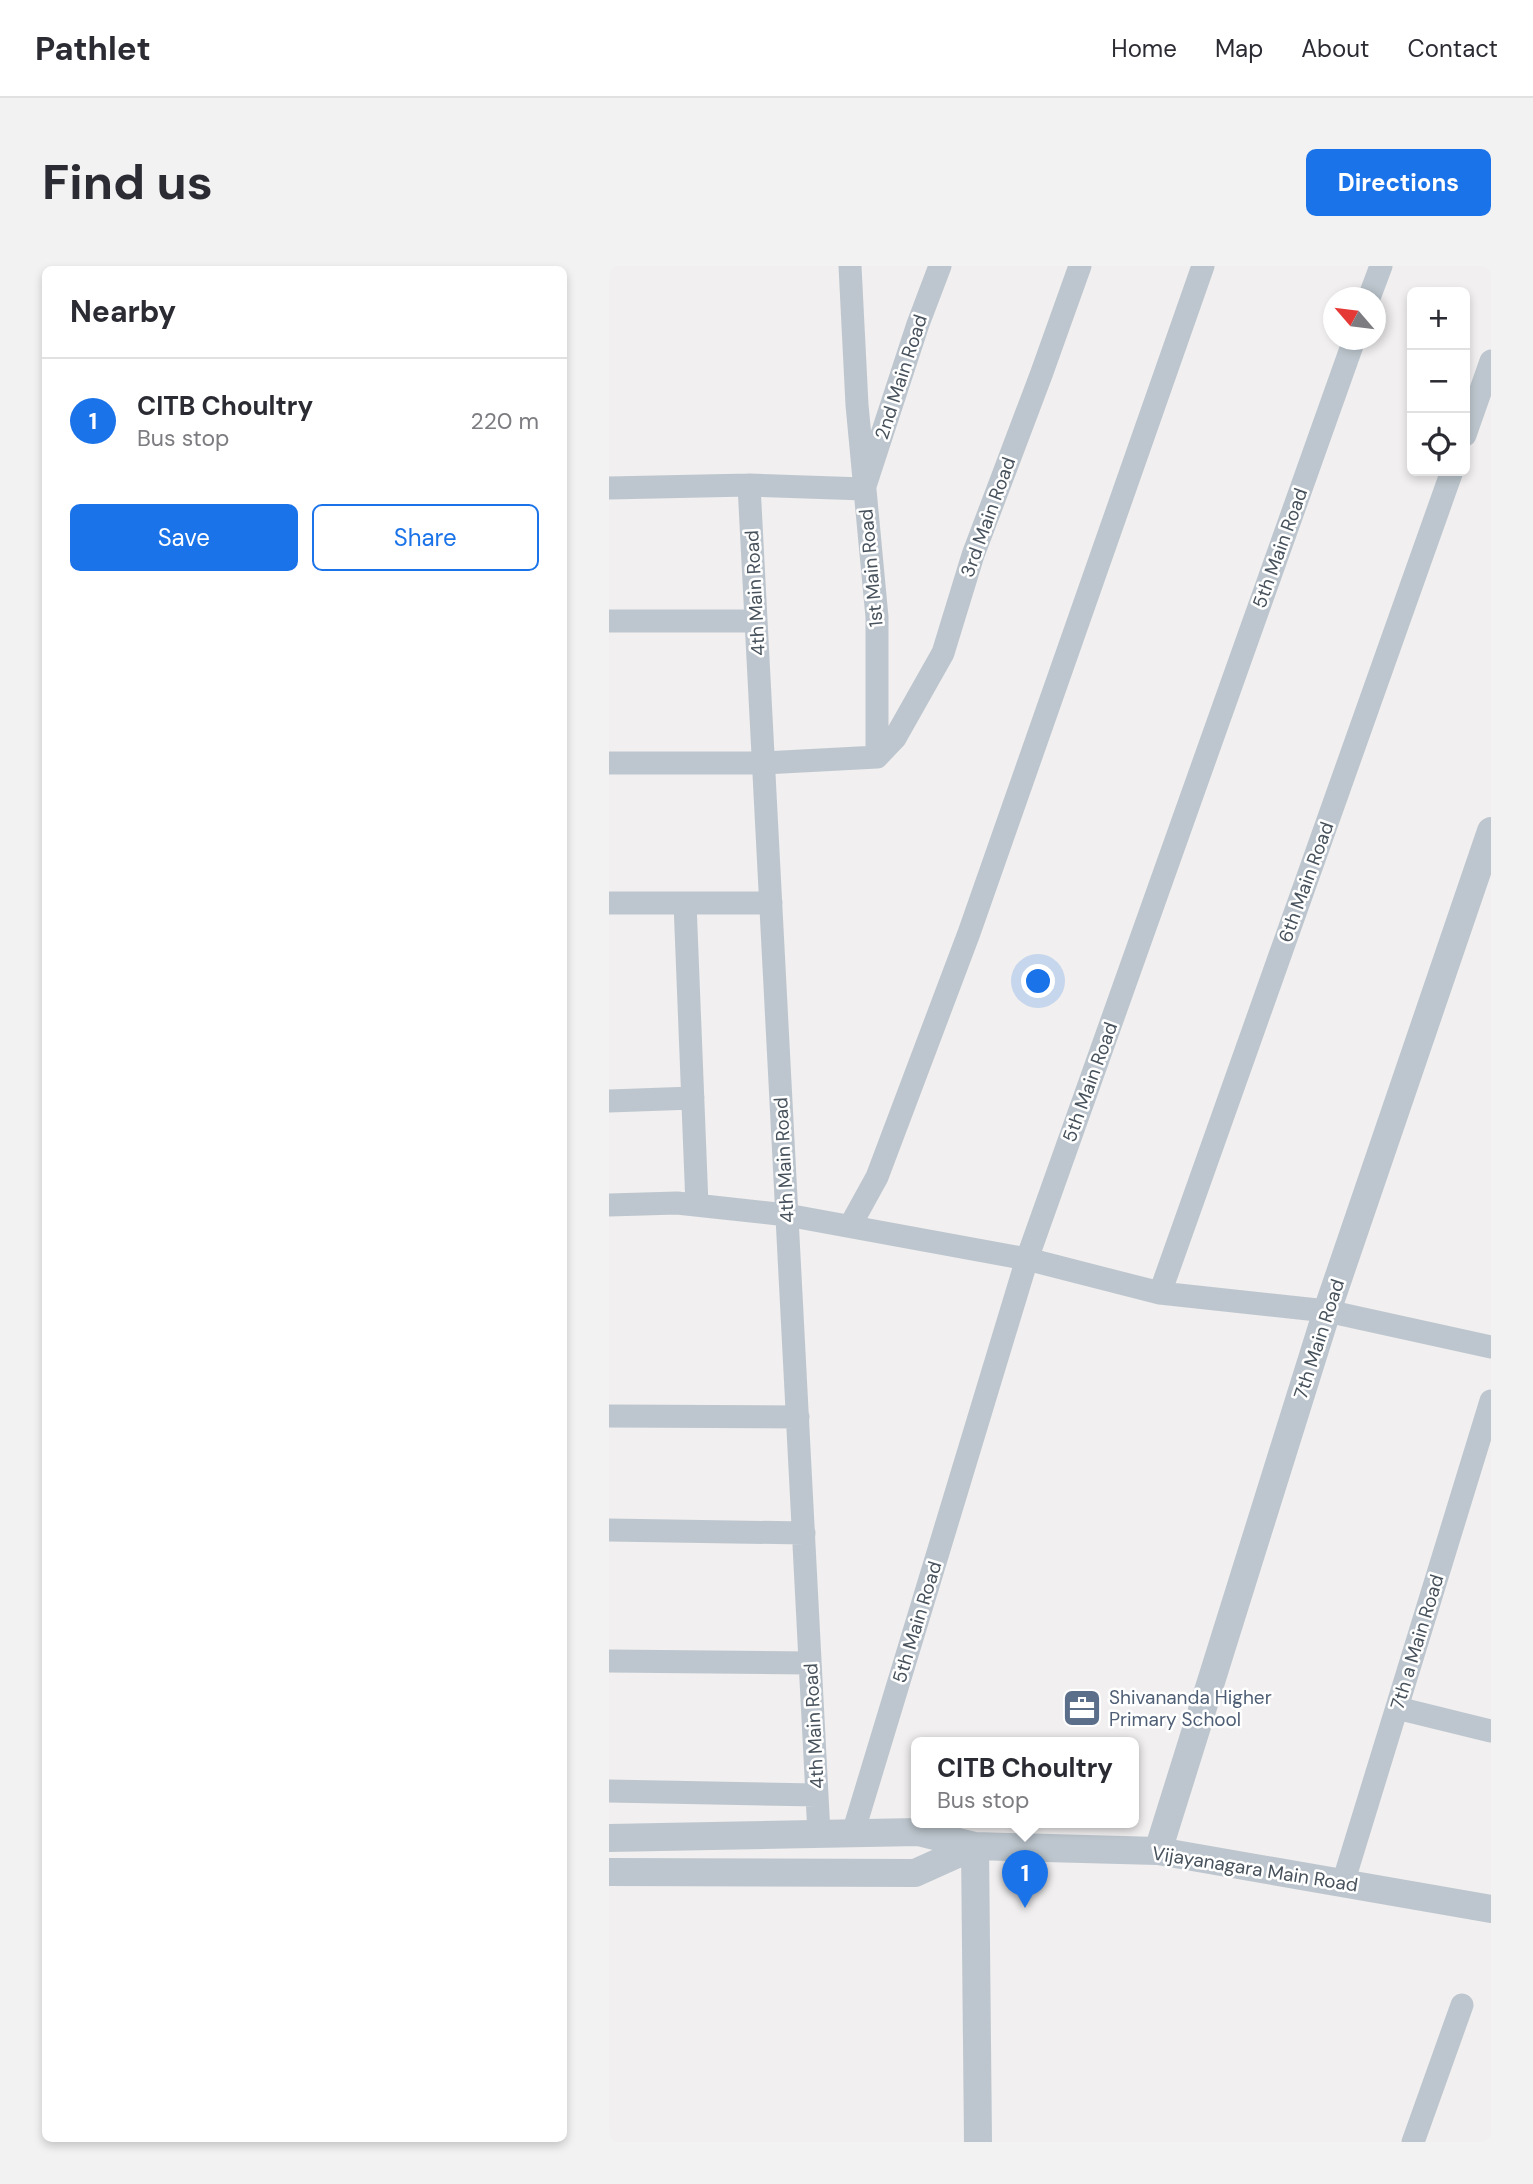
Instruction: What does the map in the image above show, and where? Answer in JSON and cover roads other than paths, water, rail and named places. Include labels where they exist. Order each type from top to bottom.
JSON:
[{"type":"street","name":"1st Main Road","points":[[850,266],[857,405],[877,617],[877,757]]},
{"type":"street","name":"2nd Main Road","points":[[864,489],[918,324],[940,266]]},
{"type":"street","name":"3rd Main Road","points":[[877,757],[895,738],[943,653],[973,555],[1080,266]]},
{"type":"street","points":[[850,1226],[877,1177],[969,933],[1203,266]]},
{"type":"street","points":[[1373,287],[1381,266]]},
{"type":"street","name":"5th Main Road","points":[[853,1833],[1027,1259],[1351,350]]},
{"type":"street","points":[[1470,421],[1491,361]]},
{"type":"street","name":"6th Main Road","points":[[1160,1293],[1450,476]]},
{"type":"street","points":[[609,488],[749,485],[864,489]]},
{"type":"street","name":"4th Main Road","points":[[749,485],[819,1834]]},
{"type":"street","points":[[609,621],[756,621]]},
{"type":"street","points":[[609,763],[764,763],[877,757]]},
{"type":"street","name":"7th Main Road","points":[[1158,1851],[1327,1311],[1491,831]]},
{"type":"street","points":[[609,903],[771,902]]},
{"type":"street","points":[[685,903],[697,1205]]},
{"type":"street","points":[[609,1101],[693,1098]]},
{"type":"street","points":[[609,1205],[677,1203],[787,1214],[1027,1259],[1160,1293],[1327,1311],[1491,1347]]},
{"type":"street","name":"7th a Main Road","points":[[1343,1883],[1491,1401]]},
{"type":"street","points":[[609,1416],[798,1417]]},
{"type":"street","points":[[609,1530],[804,1533]]},
{"type":"street","points":[[609,1661],[810,1662]]},
{"type":"street","points":[[1397,1709],[1491,1731]]},
{"type":"street","points":[[609,1791],[817,1795]]},
{"type":"street","name":"Vijayanagara Main Road","points":[[609,1838],[918,1832],[975,1846],[1158,1851],[1491,1909]]},
{"type":"street","points":[[975,1846],[978,2142]]},
{"type":"street","name":"Vijayanagara Main Road","points":[[609,1872],[915,1873],[975,1846]]},
{"type":"street","points":[[1413,2142],[1462,2005]]},
{"type":"place","name":"Shivananda Higher Primary School","points":[[1082,1708]]},
{"type":"place","name":"CITB Choultry","points":[[1025,1908]]}]
